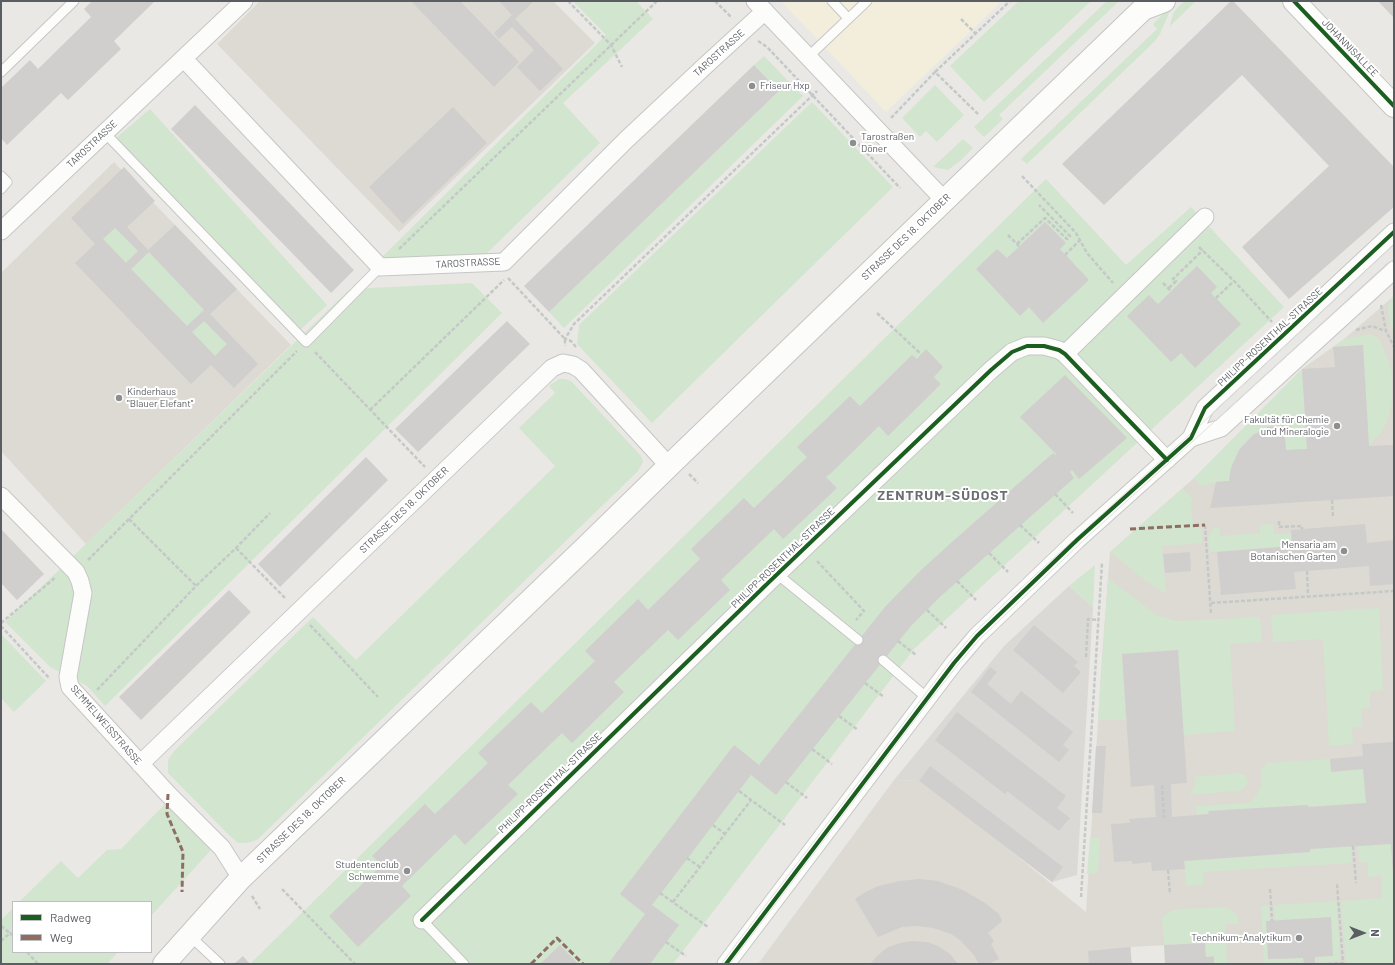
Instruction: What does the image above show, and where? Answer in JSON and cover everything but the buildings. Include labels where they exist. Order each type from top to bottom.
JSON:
[{"type":"main road","name":"STRASSE DES 18. OKTOBER","points":[[164,964],[242,878],[1145,5],[1164,1]]},
{"type":"main road","name":"JOHANNISALLEE","points":[[1294,1],[1394,106]]},
{"type":"street","name":"TAROSTRASSE","points":[[1,231],[244,1]]},
{"type":"street","name":"TAROSTRASSE","points":[[380,267],[504,262],[626,140],[744,30],[760,6],[945,200]]},
{"type":"street","points":[[184,59],[380,267]]},
{"type":"street","points":[[1065,354],[1125,294],[1205,218]]},
{"type":"street","name":"PHILIPP-ROSENTHAL-STRASSE","points":[[726,964],[927,698],[977,636],[1077,540],[1191,438],[1206,408],[1394,232]]},
{"type":"street","name":"PHILIPP-ROSENTHAL-STRASSE","points":[[1191,438],[1221,428],[1394,270]]},
{"type":"street","name":"PHILIPP-ROSENTHAL-STRASSE","points":[[422,920],[778,574],[991,370],[1012,352],[1027,346],[1044,346],[1059,350],[1065,354],[1167,460]]},
{"type":"street","points":[[564,363],[573,365],[581,370],[669,466]]},
{"type":"street","name":"STRASSE DES 18. OKTOBER","points":[[140,764],[552,368],[564,363]]},
{"type":"street","name":"SEMMELWEISSTRASSE","points":[[1,496],[72,569],[80,582],[83,592],[68,677],[70,687],[140,764],[222,848],[242,878]]},
{"type":"lane","points":[[1,72],[74,1]]},
{"type":"lane","points":[[832,1],[848,18]]},
{"type":"lane","points":[[808,57],[867,1]]},
{"type":"lane","points":[[104,132],[306,342],[380,267]]},
{"type":"lane","points":[[1,176],[7,182],[1,189]]},
{"type":"lane","points":[[778,574],[858,640]]},
{"type":"lane","points":[[883,660],[927,698]]},
{"type":"lane","points":[[422,920],[464,964]]},
{"type":"lane","points":[[190,936],[220,964]]},
{"type":"path","points":[[568,1],[611,45],[622,67]]},
{"type":"path","points":[[380,267],[657,1]]},
{"type":"path","points":[[716,1],[744,30],[767,46],[900,188]]},
{"type":"path","points":[[878,130],[1010,1]]},
{"type":"path","points":[[961,19],[976,34]]},
{"type":"path","points":[[936,72],[978,114]]},
{"type":"path","points":[[564,363],[565,339],[574,324],[829,80]]},
{"type":"path","points":[[1022,176],[1076,233],[1086,253],[1125,294]]},
{"type":"path","points":[[1008,235],[1018,245],[1045,218],[1067,239],[1070,236],[1039,205]]},
{"type":"path","points":[[1187,235],[1234,281],[1276,327]]},
{"type":"path","points":[[1065,254],[1080,240]]},
{"type":"path","points":[[1164,284],[1170,290],[1176,281],[1173,279],[1203,250]]},
{"type":"path","points":[[370,410],[507,277],[565,339],[571,341],[579,350]]},
{"type":"path","points":[[1216,298],[1234,281]]},
{"type":"path","points":[[1380,300],[1386,331],[1394,347]]},
{"type":"path","points":[[877,313],[921,354]]},
{"type":"path","points":[[1349,331],[1372,326],[1386,331]]},
{"type":"path","points":[[70,687],[57,686],[1,624],[72,569],[129,519],[306,342],[436,479]]},
{"type":"path","points":[[1055,494],[1073,513]]},
{"type":"path","points":[[1332,500],[1333,517]]},
{"type":"path","points":[[85,703],[196,586],[270,513]]},
{"type":"path","points":[[129,519],[196,586]]},
{"type":"path","points":[[1278,521],[1279,528],[1302,526],[1302,529]]},
{"type":"path","points":[[1020,525],[1039,543]]},
{"type":"path","points":[[1206,525],[1210,603],[1212,614]]},
{"type":"path","points":[[236,548],[378,697]]},
{"type":"path","points":[[804,549],[864,611],[846,631]]},
{"type":"path","points":[[989,553],[1008,572]]},
{"type":"path","points":[[1081,897],[1102,563]]},
{"type":"path","points":[[1306,571],[1308,596]]},
{"type":"path","points":[[957,581],[976,600]]},
{"type":"path","points":[[1210,603],[1394,591]]},
{"type":"path","points":[[927,610],[946,628]]},
{"type":"path","points":[[1086,657],[1088,619],[1098,620]]},
{"type":"path","points":[[898,641],[916,655]]},
{"type":"path","points":[[865,683],[884,697]]},
{"type":"path","points":[[838,716],[858,730]]},
{"type":"path","points":[[812,750],[832,764]]},
{"type":"path","points":[[786,782],[807,798]]},
{"type":"path","points":[[1162,785],[1164,818]]},
{"type":"path","points":[[739,791],[785,825]]},
{"type":"path","points":[[673,902],[751,800]]},
{"type":"path","points":[[713,825],[725,834]]},
{"type":"path","points":[[1353,846],[1356,883]]},
{"type":"path","points":[[687,858],[700,867]]},
{"type":"path","points":[[1168,870],[1170,894]]},
{"type":"path","points":[[1328,964],[1343,963],[1337,884]]},
{"type":"path","points":[[282,889],[355,964]]},
{"type":"path","points":[[1270,889],[1272,921]]},
{"type":"path","points":[[660,893],[708,927]]},
{"type":"path","points":[[1,926],[10,933],[1,942]]},
{"type":"path","points":[[666,942],[686,956]]},
{"type":"path","points":[[28,953],[38,964]]},
{"type":"shaded area","points":[[260,1],[553,1],[595,43],[399,232],[217,44]]},
{"type":"shaded area","points":[[781,1],[1002,1],[886,112]]},
{"type":"shaded area","name":"Kinderhaus \"Blauer Elefant\"","points":[[114,162],[291,345],[86,544],[1,451],[1,273]]},
{"type":"shaded area","points":[[1394,296],[1394,964],[1214,964],[1214,956],[1206,957],[1205,943],[1131,947],[1131,964],[758,964],[894,780],[919,781],[1006,847],[1086,912],[1110,552],[1194,478],[1302,369],[1344,339]]},
{"type":"shaded area","points":[[1069,586],[1093,607],[1077,875],[1052,882],[919,781],[894,780],[1004,646]]},
{"type":"green space","points":[[573,1],[636,1],[653,19],[563,103],[600,143],[486,254],[387,262],[382,257],[606,35]]},
{"type":"green space","points":[[1019,1],[1091,1],[984,102],[950,66]]},
{"type":"green space","points":[[1107,1],[1119,1],[999,115],[1003,119],[984,137],[974,127]]},
{"type":"green space","points":[[1185,1],[1196,1],[1170,26],[1174,12]]},
{"type":"green space","points":[[1171,8],[1160,34],[1155,41],[1027,164],[1021,159],[1157,29],[1153,24]]},
{"type":"green space","points":[[764,56],[803,96],[564,328],[549,312],[779,91],[754,65]]},
{"type":"green space","points":[[935,85],[964,115],[937,142],[926,131],[920,137],[902,118]]},
{"type":"green space","points":[[812,102],[893,187],[652,423],[577,344],[579,325]]},
{"type":"green space","points":[[150,109],[327,305],[299,331],[116,138]]},
{"type":"green space","points":[[963,139],[973,148],[960,161],[948,170],[933,167]]},
{"type":"green space","points":[[1046,179],[1126,265],[1191,207],[1284,307],[914,649],[673,964],[250,964]]},
{"type":"green space","points":[[115,228],[138,251],[126,263],[103,239]]},
{"type":"green space","points":[[149,252],[204,310],[187,326],[131,269]]},
{"type":"green space","points":[[472,283],[502,313],[105,706],[87,686],[50,667],[5,622],[350,289]]},
{"type":"green space","points":[[1394,296],[1394,332],[1392,331],[1390,324],[1388,306]]},
{"type":"green space","points":[[204,321],[227,344],[215,356],[192,332]]},
{"type":"green space","points":[[1371,334],[1378,338],[1390,364],[1392,394],[1391,408],[1387,422],[1381,433],[1369,446],[1363,345],[1333,347],[1344,339]]},
{"type":"green space","points":[[1302,369],[1307,449],[1286,450],[1284,425],[1268,427],[1253,435],[1239,450],[1231,468],[1229,481],[1216,482],[1201,486],[1194,478]]},
{"type":"green space","points":[[559,379],[571,381],[641,456],[643,462],[638,471],[257,840],[247,843],[238,843],[168,773],[168,760],[174,751],[313,617],[356,660],[555,466],[519,428],[555,393],[549,386]]},
{"type":"green space","points":[[1183,488],[1193,499],[1191,503],[1191,512],[1194,523],[1202,531],[1202,543],[1162,546],[1166,594],[1146,581],[1110,552]]},
{"type":"green space","points":[[1273,524],[1274,534],[1291,533],[1292,546],[1210,552],[1208,537],[1214,528],[1220,527],[1220,536],[1260,533],[1260,525]]},
{"type":"green space","points":[[1095,565],[1093,607],[1069,586]]},
{"type":"green space","points":[[1108,578],[1158,616],[1178,621],[1260,617],[1262,642],[1230,644],[1235,731],[1183,735],[1178,650],[1122,654],[1126,720],[1098,720]]},
{"type":"green space","points":[[1379,608],[1383,690],[1370,691],[1370,707],[1361,709],[1362,726],[1352,727],[1353,744],[1329,746],[1323,639],[1273,642],[1271,615]]},
{"type":"green space","points":[[1,634],[46,681],[14,712],[1,698]]},
{"type":"green space","points":[[1330,759],[1331,772],[1363,769],[1366,803],[1209,811],[1209,814],[1197,815],[1196,806],[1248,803],[1256,796],[1261,785],[1261,771],[1266,763]]},
{"type":"green space","points":[[1238,773],[1245,775],[1248,782],[1243,790],[1191,795],[1191,791],[1196,785],[1195,777]]},
{"type":"green space","points":[[166,803],[211,850],[152,915],[152,901],[20,901],[61,861],[78,878],[107,850],[121,849]]},
{"type":"green space","points":[[1090,838],[1100,838],[1098,873],[1087,874]]},
{"type":"green space","points":[[1391,844],[1394,890],[1394,964],[1346,964],[1341,901],[1382,898],[1381,876],[1368,877],[1368,862],[1359,862],[1358,846]]},
{"type":"green space","points":[[1351,846],[1352,863],[1203,872],[1203,885],[1186,886],[1184,861],[1310,852],[1310,849]]},
{"type":"green space","points":[[1337,901],[1340,960],[1315,962],[1315,957],[1275,921],[1274,905]]},
{"type":"green space","points":[[1269,905],[1270,921],[1266,921],[1268,959],[1303,958],[1303,961],[1264,963],[1261,906]]},
{"type":"green space","points":[[1224,907],[1237,915],[1239,923],[1225,924],[1227,964],[1214,964],[1214,956],[1206,957],[1205,943],[1164,945],[1162,918],[1169,912],[1179,909]]},
{"type":"green space","points":[[12,909],[12,953],[117,953],[107,964],[1,964],[1,920]]},
{"type":"tram line","points":[[721,964],[951,660],[974,633],[1009,599],[1211,415],[1394,245]]},
{"type":"tram line","points":[[730,964],[930,700],[980,639],[1085,539],[1394,259]]},
{"type":"marked path","points":[[1130,529],[1205,525]]},
{"type":"marked path","points":[[168,794],[167,814],[183,852],[182,892]]},
{"type":"marked path","points":[[531,964],[557,938],[583,964]]},
{"type":"cycle path","points":[[1294,1],[1394,106]]},
{"type":"cycle path","points":[[726,964],[954,663],[977,636],[1077,540],[1191,438],[1205,408],[1394,232]]},
{"type":"cycle path","points":[[422,920],[769,582],[991,370],[1012,352],[1027,346],[1044,346],[1059,350],[1065,354],[1167,460]]},
{"type":"place","name":"Friseur Hxp","points":[[752,86]]},
{"type":"place","name":"Tarostraßen Döner","points":[[853,143]]},
{"type":"place","name":"Kinderhaus \"Blauer Elefant\"","points":[[119,398]]},
{"type":"place","name":"Fakultät für Chemie und Mineralogie","points":[[1337,426]]},
{"type":"place","name":"Mensaria am Botanischen Garten","points":[[1344,551]]},
{"type":"place","name":"Studentenclub Schwemme","points":[[407,871]]},
{"type":"place","name":"Technikum-Analytikum","points":[[1299,938]]},
{"type":"district","name":"ZENTRUM-SÜDOST","points":[[943,495]]}]
